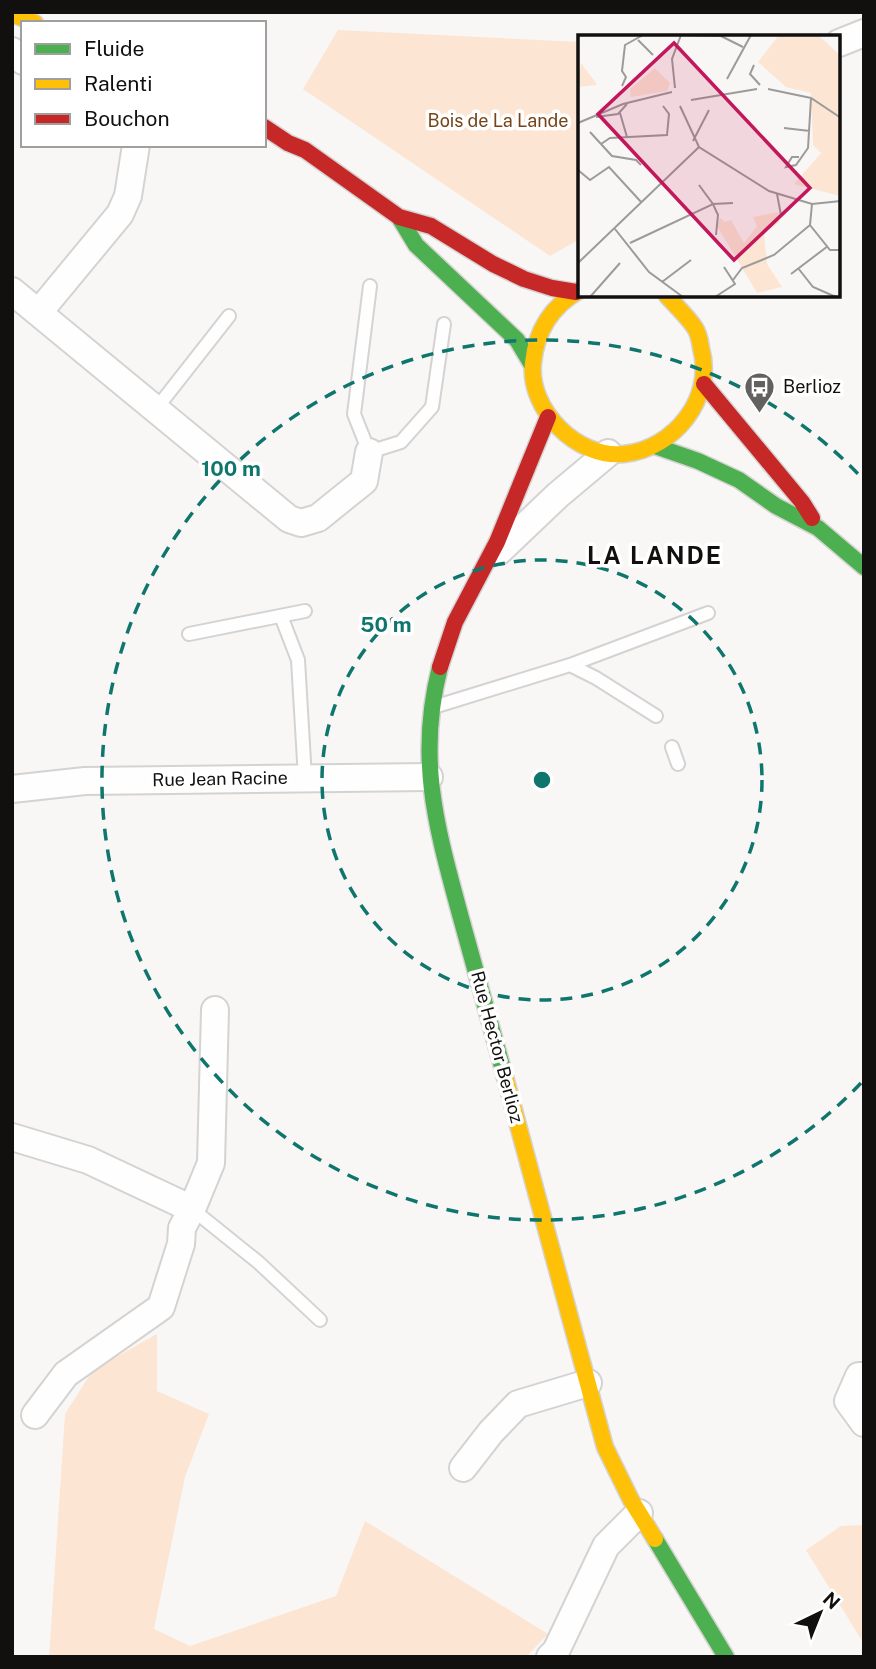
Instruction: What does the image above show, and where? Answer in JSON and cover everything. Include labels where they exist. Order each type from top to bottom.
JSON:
[{"type":"street","points":[[12,14],[30,21]]},
{"type":"street","points":[[841,42],[864,33]]},
{"type":"street","points":[[266,112],[297,135],[305,150]]},
{"type":"street","points":[[266,128],[288,143],[305,150],[398,217],[431,226],[493,264],[524,279],[552,288],[578,291]]},
{"type":"street","points":[[40,312],[120,214],[128,196],[136,147]]},
{"type":"street","points":[[398,217],[416,245],[517,340],[532,365]]},
{"type":"street","points":[[12,291],[265,502],[289,519],[301,523],[318,518],[364,481],[369,452]]},
{"type":"street","points":[[578,291],[553,311],[538,336],[532,365],[536,392],[548,417],[564,434],[584,447],[608,453],[631,453],[655,446],[678,431],[695,410],[704,384],[706,363],[702,343],[694,324],[680,306],[670,298]]},
{"type":"street","points":[[692,298],[694,324]]},
{"type":"street","points":[[704,384],[802,502],[818,528]]},
{"type":"street","name":"Rue Hector Berlioz","points":[[548,417],[488,562],[466,598],[450,637],[431,708],[429,777],[436,824],[605,1447],[639,1513],[726,1657]]},
{"type":"street","points":[[655,446],[739,480],[776,506],[818,528],[864,567]]},
{"type":"street","name":"Rue Hector Berlioz","points":[[488,562],[558,495],[608,453]]},
{"type":"street","name":"Rue Jean Racine","points":[[12,789],[85,780],[429,777]]},
{"type":"street","points":[[35,1415],[66,1374],[161,1307],[181,1244],[182,1228],[211,1163],[215,1010]]},
{"type":"street","points":[[12,1137],[88,1160],[192,1209]]},
{"type":"street","points":[[864,1376],[859,1376],[848,1401],[864,1423]]},
{"type":"street","points":[[463,1468],[517,1404],[588,1383]]},
{"type":"street","points":[[550,1657],[556,1651],[606,1546],[639,1513]]},
{"type":"lane","points":[[370,286],[355,414],[369,452],[401,442],[432,407],[444,324]]},
{"type":"lane","points":[[156,409],[229,316]]},
{"type":"lane","points":[[189,634],[305,611]]},
{"type":"lane","points":[[431,708],[570,665],[708,613]]},
{"type":"lane","points":[[281,616],[298,660],[305,778]]},
{"type":"lane","points":[[570,665],[656,716]]},
{"type":"lane","points":[[672,747],[678,764]]},
{"type":"lane","points":[[192,1209],[258,1262],[320,1320]]},
{"type":"green space","name":"Bois de La Lande","points":[[338,30],[578,42],[578,240],[550,256],[303,89]]},
{"type":"green space","points":[[157,1334],[157,1391],[209,1414],[185,1477],[154,1629],[190,1646],[336,1596],[365,1521],[548,1634],[526,1657],[49,1657],[65,1414],[93,1370]]},
{"type":"green space","points":[[864,1525],[864,1644],[806,1550],[841,1526]]},
{"type":"traffic: fast","points":[[399,217],[416,245],[517,340],[532,365]]},
{"type":"traffic: fast","points":[[655,446],[698,461],[739,480],[776,506],[818,528],[864,567]]},
{"type":"traffic: fast","points":[[440,667],[430,733],[430,764],[437,824],[505,1077]]},
{"type":"traffic: fast","points":[[655,1539],[726,1657]]},
{"type":"traffic: slow","points":[[12,14],[30,21]]},
{"type":"traffic: slow","points":[[578,291],[561,304],[542,330],[533,363],[534,380],[538,397],[559,428],[573,440],[606,453],[624,454],[659,442],[674,431],[696,402],[704,367],[699,338],[692,324],[669,298]]},
{"type":"traffic: slow","points":[[505,1077],[605,1447],[631,1500],[655,1539]]},
{"type":"traffic: jam","points":[[266,128],[288,143],[305,150],[399,217],[431,226],[493,264],[524,279],[576,292]]},
{"type":"traffic: jam","points":[[704,384],[802,502],[812,518]]},
{"type":"traffic: jam","points":[[440,667],[455,622],[497,542],[548,417]]},
{"type":"place","name":"Berlioz","points":[[760,414]]},
{"type":"district","name":"LA LANDE","points":[[655,556]]}]
